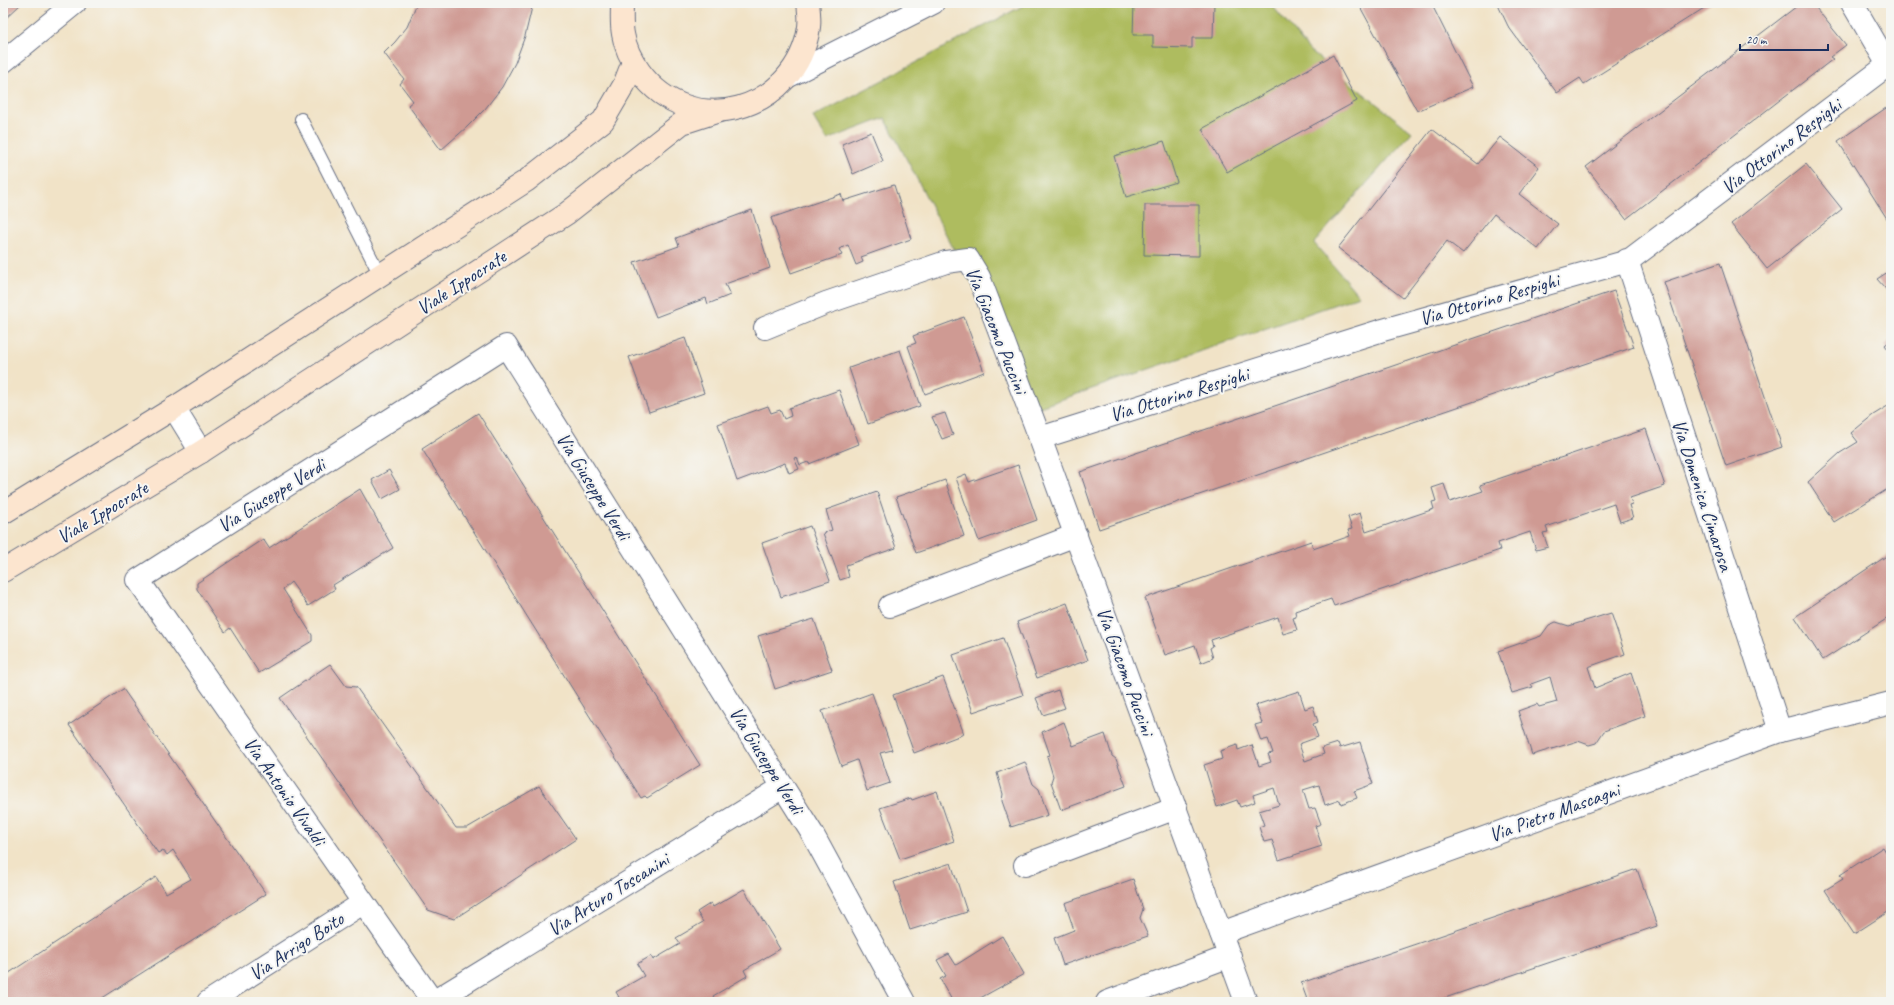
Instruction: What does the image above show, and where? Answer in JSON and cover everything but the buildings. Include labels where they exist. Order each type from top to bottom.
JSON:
[{"type":"main road","points":[[622,3],[623,34],[632,62],[648,83],[669,99],[693,109],[719,111],[752,104],[770,94],[789,76],[803,52],[809,26],[808,3]]},
{"type":"main road","points":[[3,513],[174,408],[526,181],[603,121],[624,85],[632,62]]},
{"type":"main road","name":"Viale Ippocrate","points":[[3,571],[201,452],[566,214],[682,123],[719,111]]},
{"type":"street","points":[[3,62],[75,3]]},
{"type":"street","points":[[789,76],[933,3]]},
{"type":"street","points":[[1852,3],[1890,67]]},
{"type":"street","name":"Via Ottorino Respighi","points":[[1040,438],[1383,330],[1627,260],[1635,256],[1890,67]]},
{"type":"street","name":"Via Giacomo Puccini","points":[[765,328],[826,303],[946,262],[968,259],[978,277],[1040,438],[1246,1002]]},
{"type":"street","name":"Via Domenica Cimarosa","points":[[1627,260],[1780,731]]},
{"type":"street","name":"Via Giuseppe Verdi","points":[[138,580],[506,346],[812,833],[904,1002]]},
{"type":"street","points":[[174,408],[201,452]]},
{"type":"street","points":[[890,606],[1076,535]]},
{"type":"street","name":"Via Antonio Vivaldi","points":[[138,580],[433,1002]]},
{"type":"street","name":"Via Pietro Mascagni","points":[[1221,933],[1780,731],[1891,703]]},
{"type":"street","name":"Via Arturo Toscanini","points":[[433,1002],[783,787]]},
{"type":"street","points":[[1025,865],[1176,808]]},
{"type":"street","name":"Via Arrigo Boito","points":[[208,1002],[363,903]]},
{"type":"street","points":[[1107,1002],[1230,956]]},
{"type":"lane","points":[[301,118],[380,275]]},
{"type":"green space","points":[[1028,3],[1270,3],[1310,51],[1412,132],[1314,243],[1359,296],[1037,408],[885,118],[827,140],[813,117]]}]
